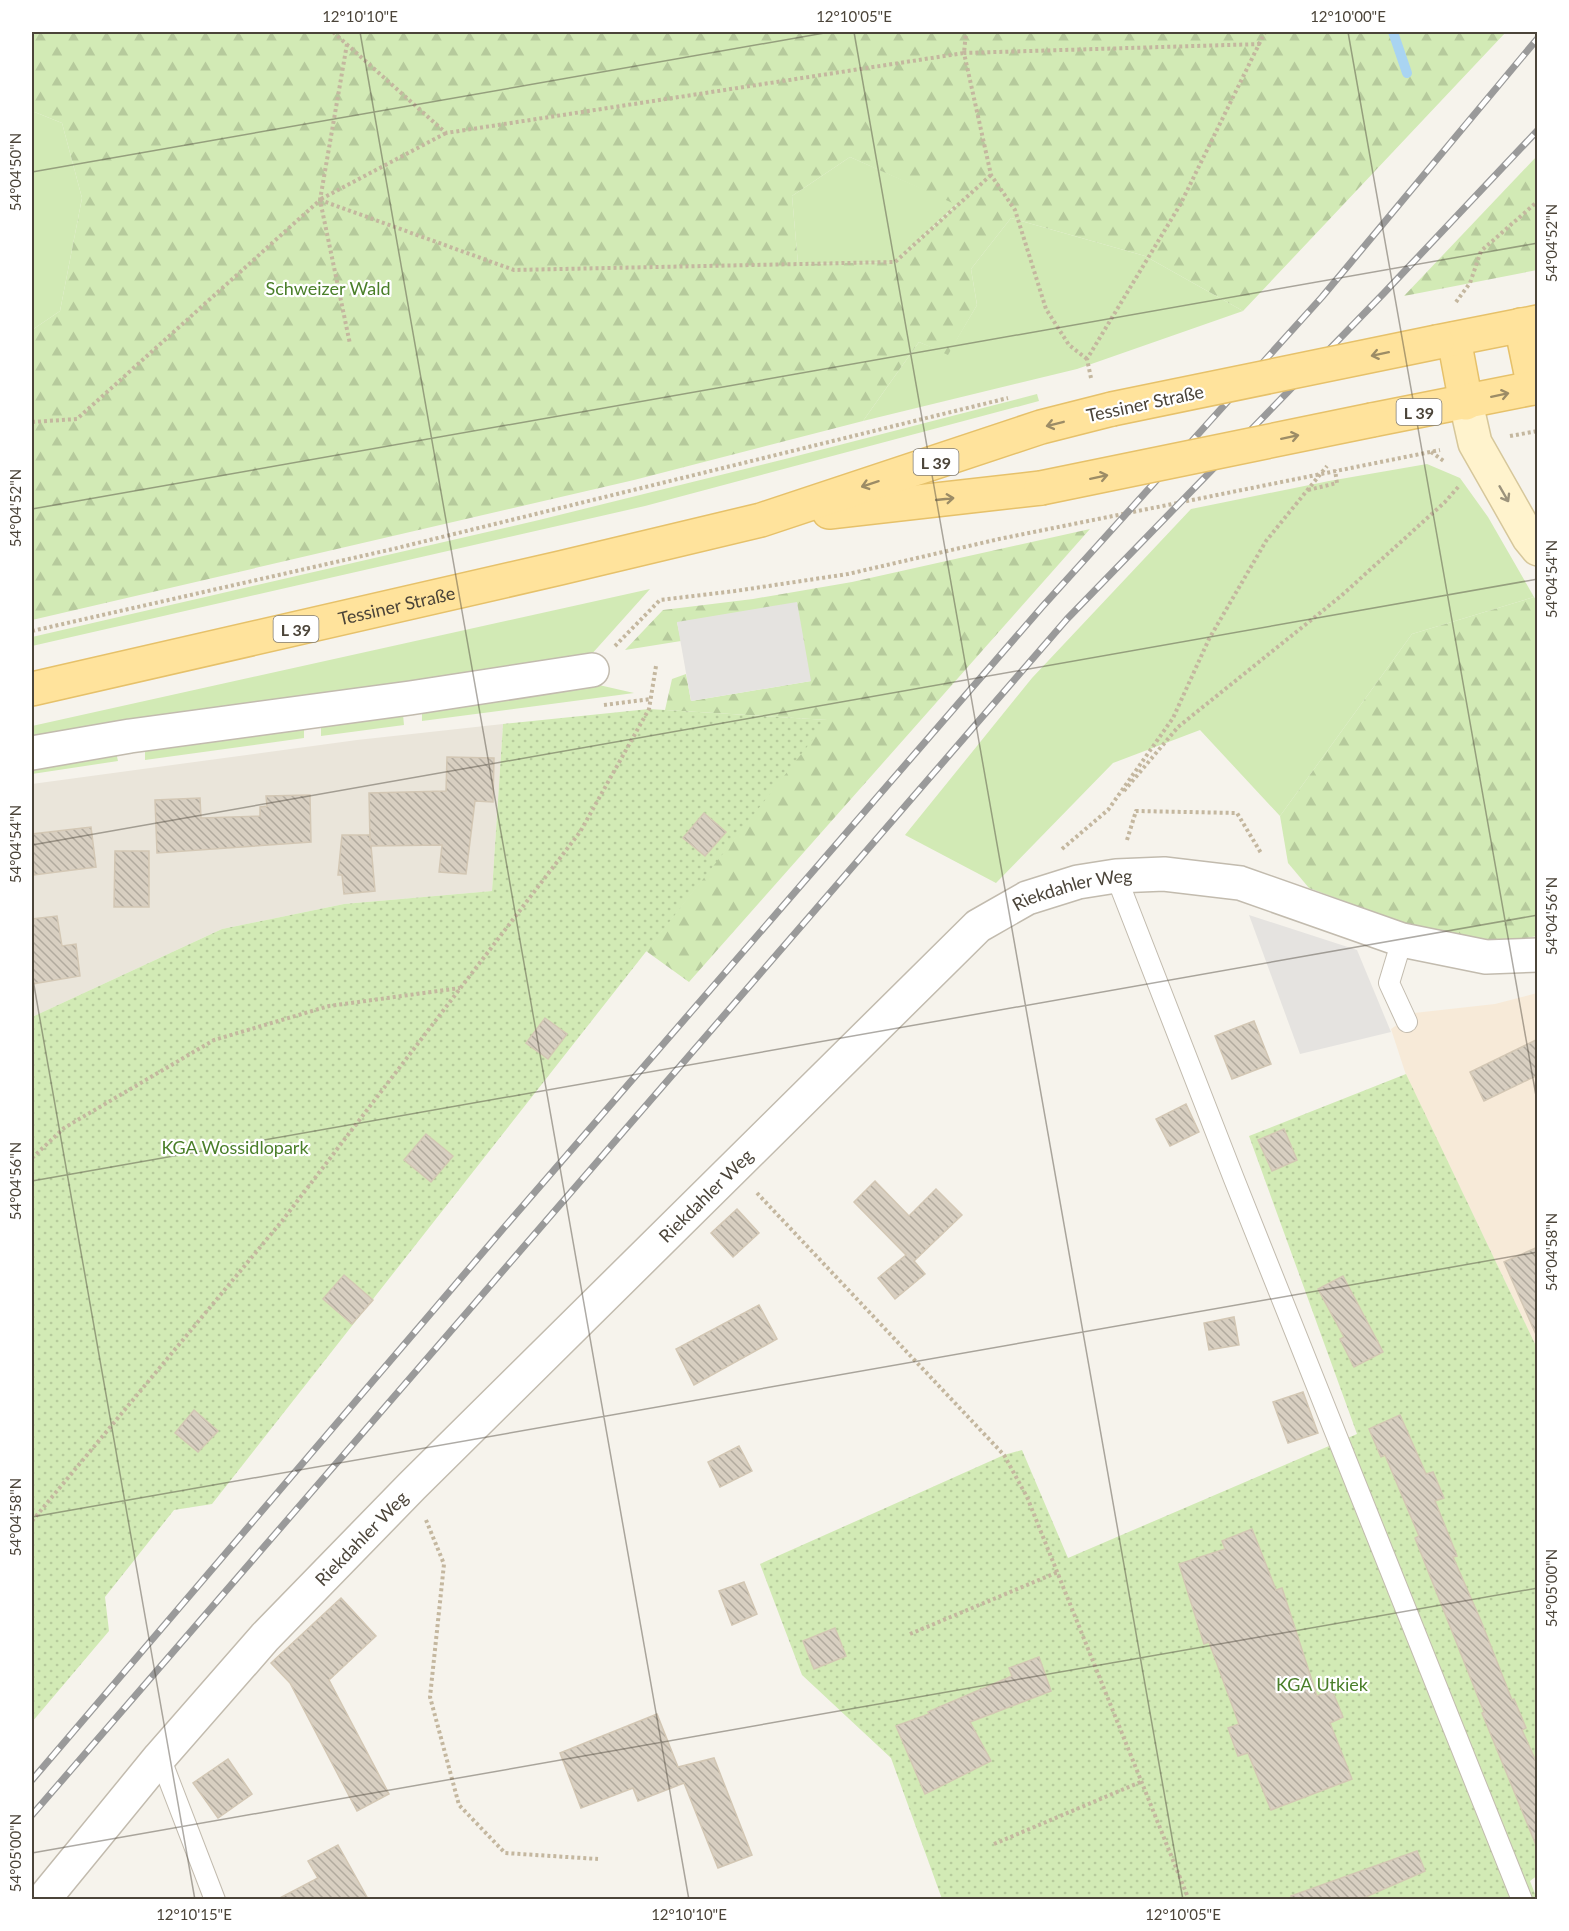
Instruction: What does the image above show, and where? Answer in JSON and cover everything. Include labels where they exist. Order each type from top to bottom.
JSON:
[{"type":"main road","name":"Tessiner Straße","points":[[32,689],[761,520],[1041,427],[1112,409],[1529,323]]},
{"type":"main road","points":[[1529,323],[1536,394]]},
{"type":"main road","points":[[1446,340],[1466,402],[1474,443],[1529,538],[1538,549]]},
{"type":"main road","name":"Tessiner Straße","points":[[761,520],[1041,488],[1466,402],[1536,394]]},
{"type":"street","points":[[32,753],[130,736],[410,698],[592,670]]},
{"type":"street","name":"Riekdahler Weg","points":[[43,1899],[160,1757],[265,1637],[412,1486],[978,926],[1027,898],[1078,882],[1116,876],[1164,874],[1240,883],[1402,940],[1486,957],[1538,955]]},
{"type":"lane","points":[[1116,876],[1234,1179],[1522,1899]]},
{"type":"lane","points":[[1402,940],[1389,983],[1407,1022]]},
{"type":"lane","points":[[160,1757],[215,1899]]},
{"type":"path","points":[[333,32],[446,134]]},
{"type":"path","points":[[966,32],[964,53],[991,175],[1015,210],[1046,309],[1069,345],[1087,359],[1091,378],[1080,381]]},
{"type":"path","points":[[1087,359],[1180,205],[1265,32]]},
{"type":"path","points":[[347,44],[320,200],[350,344]]},
{"type":"path","points":[[32,422],[77,419],[320,200],[446,134],[964,53],[1261,44]]},
{"type":"path","points":[[320,200],[514,270],[895,262],[991,175]]},
{"type":"path","points":[[1470,283],[1481,251],[1538,201]]},
{"type":"path","points":[[32,631],[393,549],[1010,398]]},
{"type":"path","points":[[592,670],[660,600],[848,574],[999,539],[1430,452]]},
{"type":"path","points":[[1108,810],[1173,717],[1209,639],[1266,541],[1308,490],[1337,483],[1335,470]]},
{"type":"path","points":[[1056,855],[1108,810],[1178,727],[1341,596],[1460,486]]},
{"type":"path","points":[[32,1521],[282,1221],[580,832],[649,709],[656,666]]},
{"type":"path","points":[[1116,876],[1136,810],[1237,813],[1289,900]]},
{"type":"path","points":[[32,1158],[64,1128],[214,1040],[329,1006],[460,988]]},
{"type":"path","points":[[733,1167],[1004,1455],[1027,1497],[1189,1899]]},
{"type":"path","points":[[412,1486],[444,1564],[429,1697],[459,1805],[505,1853],[597,1859]]},
{"type":"path","points":[[910,1634],[1058,1572]]},
{"type":"path","points":[[994,1844],[1143,1781]]},
{"type":"shaded area","points":[[797,602],[811,681],[691,701],[677,622]]},
{"type":"shaded area","points":[[503,724],[492,891],[344,904],[222,929],[32,1017],[32,784],[357,740]]},
{"type":"shaded area","points":[[1249,915],[1357,950],[1391,1032],[1300,1054]]},
{"type":"shaded area","points":[[1537,993],[1537,1348],[1406,1075],[1391,1029],[1414,1013],[1495,1004]]},
{"type":"green space","name":"Schweizer Wald","points":[[32,32],[1506,32],[1243,311],[1145,256],[1011,218],[971,269],[977,305],[948,355],[919,342],[863,421],[634,480],[32,620],[32,330],[60,311],[82,198],[62,123],[32,111]],"holes":[[[850,157],[957,205],[895,262],[798,264],[792,196]]]},
{"type":"green space","points":[[32,111],[62,123],[82,198],[60,311],[32,330]]},
{"type":"green space","points":[[1537,156],[1537,270],[1404,296]]},
{"type":"green space","points":[[850,157],[957,204],[895,262],[798,264],[792,196]]},
{"type":"green space","points":[[1011,218],[1145,256],[1243,311],[1077,369],[863,421],[919,342],[948,354],[977,305],[971,269]]},
{"type":"green space","points":[[1037,394],[1039,401],[645,506],[32,646],[32,637],[539,520]]},
{"type":"green space","points":[[1427,464],[1460,478],[1488,517],[1534,597],[1412,634],[1280,816],[1200,730],[1113,763],[996,883],[905,835],[1032,678],[1191,509]]},
{"type":"green space","points":[[1090,529],[689,982],[646,951],[827,720],[665,710],[672,679],[686,674],[691,701],[811,681],[677,622],[681,641],[625,650],[663,610],[753,599],[852,582]]},
{"type":"green space","points":[[650,589],[590,656],[205,710],[32,740],[32,726]]},
{"type":"green space","points":[[1534,597],[1538,603],[1537,936],[1502,943],[1445,939],[1309,888],[1288,863],[1280,816],[1412,634]]},
{"type":"green space","points":[[577,680],[634,693],[422,721],[422,704]]},
{"type":"green space","points":[[402,704],[404,725],[321,736],[321,716]]},
{"type":"green space","name":"KGA Wossidlopark","points":[[649,709],[828,720],[212,1504],[174,1510],[105,1597],[109,1631],[32,1722],[32,1017],[222,929],[344,904],[492,891],[503,724]]},
{"type":"green space","points":[[304,719],[304,738],[145,760],[145,741]]},
{"type":"green space","points":[[115,748],[118,761],[32,774],[32,760]]},
{"type":"green space","name":"KGA Utkiek","points":[[1406,1074],[1537,1348],[1538,1875],[1530,1881],[1537,1899],[942,1899],[891,1758],[802,1675],[760,1564],[1004,1455],[1022,1450],[1068,1558],[1357,1434],[1249,1136]]},
{"type":"building","points":[[447,757],[494,758],[493,802],[475,801],[466,874],[439,872],[442,845],[371,846],[375,891],[344,894],[342,875],[338,875],[342,835],[370,835],[369,793],[446,791]]},
{"type":"building","points":[[310,795],[311,842],[157,853],[155,800],[200,798],[201,818],[260,816],[260,807],[267,806],[266,796]]},
{"type":"building","points":[[704,813],[726,832],[705,856],[683,838]]},
{"type":"building","points":[[91,827],[96,867],[34,875],[32,834]]},
{"type":"building","points":[[115,851],[149,851],[149,907],[114,907]]},
{"type":"building","points":[[57,916],[62,946],[76,944],[80,976],[32,984],[32,919]]},
{"type":"building","points":[[545,1018],[567,1034],[548,1059],[526,1043]]},
{"type":"building","points":[[1254,1021],[1271,1064],[1232,1079],[1215,1036]]},
{"type":"building","points":[[1538,1039],[1538,1075],[1484,1101],[1470,1072]]},
{"type":"building","points":[[1186,1104],[1199,1132],[1170,1146],[1156,1119]]},
{"type":"building","points":[[1284,1129],[1297,1160],[1272,1171],[1258,1140]]},
{"type":"building","points":[[426,1134],[453,1156],[431,1182],[404,1160]]},
{"type":"building","points":[[875,1181],[909,1216],[936,1189],[962,1215],[914,1261],[925,1274],[895,1299],[878,1278],[906,1255],[854,1202]]},
{"type":"building","points":[[737,1209],[759,1233],[733,1257],[711,1233]]},
{"type":"building","points":[[1538,1247],[1538,1339],[1504,1262]]},
{"type":"building","points":[[344,1275],[373,1300],[352,1324],[323,1299]]},
{"type":"building","points":[[1343,1276],[1383,1352],[1354,1367],[1340,1339],[1344,1337],[1318,1289]]},
{"type":"building","points":[[759,1305],[777,1339],[694,1385],[676,1349]]},
{"type":"building","points":[[1234,1317],[1239,1345],[1209,1350],[1204,1323]]},
{"type":"building","points":[[1303,1392],[1318,1433],[1288,1443],[1273,1402]]},
{"type":"building","points":[[194,1410],[218,1431],[198,1452],[175,1433]]},
{"type":"building","points":[[1400,1415],[1426,1474],[1433,1472],[1444,1498],[1435,1501],[1457,1556],[1453,1557],[1512,1700],[1514,1699],[1526,1728],[1522,1730],[1538,1766],[1538,1845],[1536,1845],[1482,1713],[1484,1712],[1415,1538],[1419,1536],[1385,1455],[1381,1457],[1369,1429]]},
{"type":"building","points":[[739,1446],[752,1471],[720,1487],[708,1462]]},
{"type":"building","points":[[1252,1529],[1276,1590],[1282,1588],[1317,1696],[1332,1690],[1343,1717],[1330,1723],[1352,1779],[1271,1810],[1248,1753],[1238,1756],[1228,1728],[1239,1724],[1209,1642],[1204,1644],[1179,1564],[1225,1549],[1222,1541]]},
{"type":"building","points":[[744,1582],[757,1614],[732,1625],[719,1591]]},
{"type":"building","points":[[341,1598],[376,1636],[329,1680],[389,1794],[357,1811],[290,1683],[271,1663]]},
{"type":"building","points":[[835,1628],[846,1656],[814,1669],[803,1641]]},
{"type":"building","points":[[1039,1657],[1051,1691],[970,1722],[991,1761],[925,1794],[896,1726],[929,1714],[928,1712],[1012,1676],[1009,1668]]},
{"type":"building","points":[[657,1714],[678,1767],[714,1758],[752,1855],[718,1868],[684,1783],[638,1801],[633,1788],[581,1808],[560,1753]]},
{"type":"building","points":[[228,1759],[252,1794],[218,1818],[193,1783]]},
{"type":"building","points":[[338,1845],[368,1899],[278,1899],[318,1878],[308,1861]]},
{"type":"building","points":[[1417,1851],[1425,1871],[1361,1899],[1292,1899],[1291,1896]]},
{"type":"waterway","points":[[1393,32],[1407,73]]},
{"type":"railway","points":[[32,1780],[502,1230],[1042,607],[1322,297],[1538,38]]},
{"type":"railway","points":[[32,1815],[1067,619],[1384,293],[1538,130]]}]
